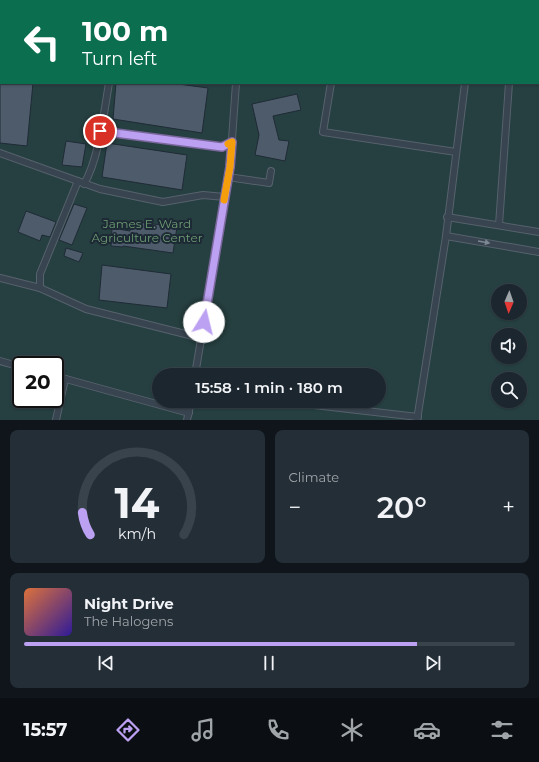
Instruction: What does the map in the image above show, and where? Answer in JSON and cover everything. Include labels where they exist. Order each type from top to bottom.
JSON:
[{"type":"lane","points":[[40,288],[40,274],[81,182],[89,176],[100,131],[109,84]]},
{"type":"lane","points":[[196,368],[228,177],[236,84]]},
{"type":"lane","points":[[331,84],[323,132],[456,152]]},
{"type":"lane","points":[[333,408],[417,419],[446,236],[465,84]]},
{"type":"lane","points":[[499,225],[509,84]]},
{"type":"lane","points":[[100,131],[222,147],[232,142]]},
{"type":"lane","points":[[0,153],[100,189],[163,202],[202,195],[225,197]]},
{"type":"lane","points":[[228,177],[270,183],[271,171]]},
{"type":"lane","points":[[448,217],[539,232]]},
{"type":"lane","points":[[446,236],[539,252]]},
{"type":"lane","points":[[0,278],[40,288],[86,309],[201,338]]},
{"type":"lane","points":[[0,361],[12,364]]},
{"type":"lane","points":[[56,420],[65,379],[189,413]]},
{"type":"lane","points":[[187,420],[190,408]]},
{"type":"green space","name":"James E. Ward Agriculture Center","points":[[0,84],[539,84],[539,420],[0,420]]},
{"type":"building","points":[[0,84],[33,84],[27,146],[0,143]]},
{"type":"building","points":[[116,84],[178,84],[208,88],[202,133],[113,119]]},
{"type":"building","points":[[297,94],[301,110],[273,116],[279,140],[289,141],[285,161],[255,155],[259,135],[252,104]]},
{"type":"building","points":[[66,141],[86,144],[82,167],[62,165]]},
{"type":"building","points":[[107,143],[187,155],[182,190],[102,177]]},
{"type":"building","points":[[74,204],[87,208],[72,245],[59,240]]},
{"type":"building","points":[[26,211],[56,222],[50,237],[42,235],[40,241],[18,232]]},
{"type":"building","points":[[130,221],[177,227],[173,253],[123,246],[111,246],[112,228],[130,231]]},
{"type":"building","points":[[66,248],[83,253],[79,262],[64,256]]},
{"type":"building","points":[[102,265],[171,274],[167,308],[99,300]]},
{"type":"slow traffic","points":[[224,200],[230,167],[232,142],[228,144]]},
{"type":"route","points":[[100,131],[222,147],[232,142],[230,167],[204,322]]}]
